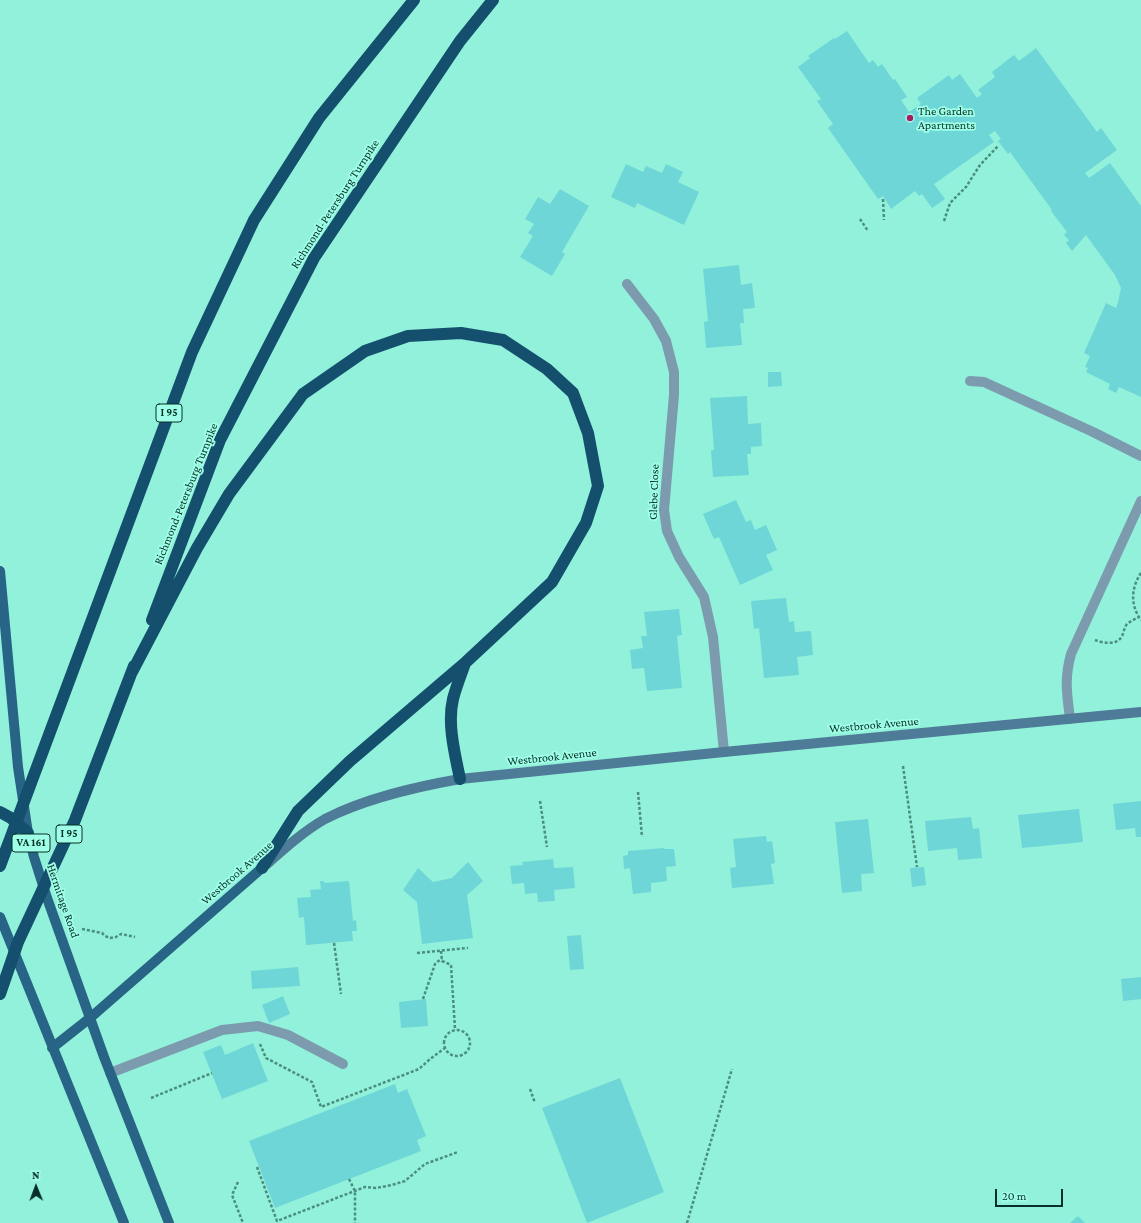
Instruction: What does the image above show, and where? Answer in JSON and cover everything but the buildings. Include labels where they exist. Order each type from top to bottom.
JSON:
[{"type":"highway","name":"I 95","points":[[0,866],[192,352],[254,220],[319,118],[414,0]]},
{"type":"highway","name":"Richmond-Petersburg Turnpike","points":[[0,994],[18,942],[76,820],[220,440],[314,258],[460,41],[494,0]]},
{"type":"highway","points":[[132,672],[197,548],[229,494],[303,394],[365,351],[408,336],[461,333],[503,340],[547,369],[573,393],[588,433],[598,486],[586,523],[552,582],[466,662],[350,761],[298,811],[262,868]]},
{"type":"highway","points":[[460,779],[451,716],[453,699],[466,662]]},
{"type":"highway","points":[[0,812],[11,818],[28,833]]},
{"type":"main road","name":"Hermitage Road","points":[[0,571],[15,734],[21,789],[28,833],[43,884],[90,1018],[169,1223]]},
{"type":"main road","name":"Westbrook Avenue","points":[[52,1048],[90,1018],[262,868]]},
{"type":"main road","points":[[0,918],[124,1223]]},
{"type":"street","name":"Glebe Close","points":[[627,284],[654,319],[666,341],[674,372],[674,395],[664,510],[667,531],[679,557],[704,597],[713,637],[724,752]]},
{"type":"street","points":[[970,381],[984,382],[1094,432],[1141,456]]},
{"type":"street","points":[[1070,719],[1066,686],[1071,654],[1141,501]]},
{"type":"street","name":"Westbrook Avenue","points":[[262,868],[299,837],[325,819],[389,794],[460,779],[1141,712]]},
{"type":"street","points":[[110,1072],[222,1030],[258,1026],[288,1035],[343,1064]]},
{"type":"path","points":[[944,221],[950,203],[966,187],[980,165],[998,146]]},
{"type":"path","points":[[883,199],[884,220]]},
{"type":"path","points":[[860,219],[868,231]]},
{"type":"path","points":[[1141,573],[1134,586],[1133,597],[1135,609],[1141,620]]},
{"type":"path","points":[[1092,639],[1105,643],[1116,642],[1121,637],[1127,624],[1139,617]]},
{"type":"path","points":[[903,766],[918,867]]},
{"type":"path","points":[[638,792],[642,837]]},
{"type":"path","points":[[540,801],[547,847]]},
{"type":"path","points":[[82,929],[102,933],[110,938],[121,934],[135,937]]},
{"type":"path","points":[[334,943],[340,994]]},
{"type":"path","points":[[417,953],[468,948]]},
{"type":"path","points":[[441,951],[442,961],[451,965],[455,1029]]},
{"type":"path","points":[[423,999],[435,964],[442,958]]},
{"type":"path","points":[[455,1029],[463,1031],[469,1037],[470,1042],[468,1050],[456,1056],[451,1054],[445,1048],[444,1044],[445,1036],[455,1029]]},
{"type":"path","points":[[259,1040],[266,1058],[312,1082],[321,1107],[419,1069],[445,1048]]},
{"type":"path","points":[[687,1223],[732,1069]]},
{"type":"path","points":[[151,1098],[212,1073]]},
{"type":"path","points":[[530,1089],[535,1103]]},
{"type":"path","points":[[257,1167],[277,1221],[365,1187],[376,1188],[405,1181],[425,1164],[458,1152]]},
{"type":"path","points":[[350,1179],[354,1191],[355,1223]]},
{"type":"path","points":[[238,1182],[232,1195],[243,1223]]},
{"type":"place","name":"The Garden Apartments","points":[[910,118]]}]
